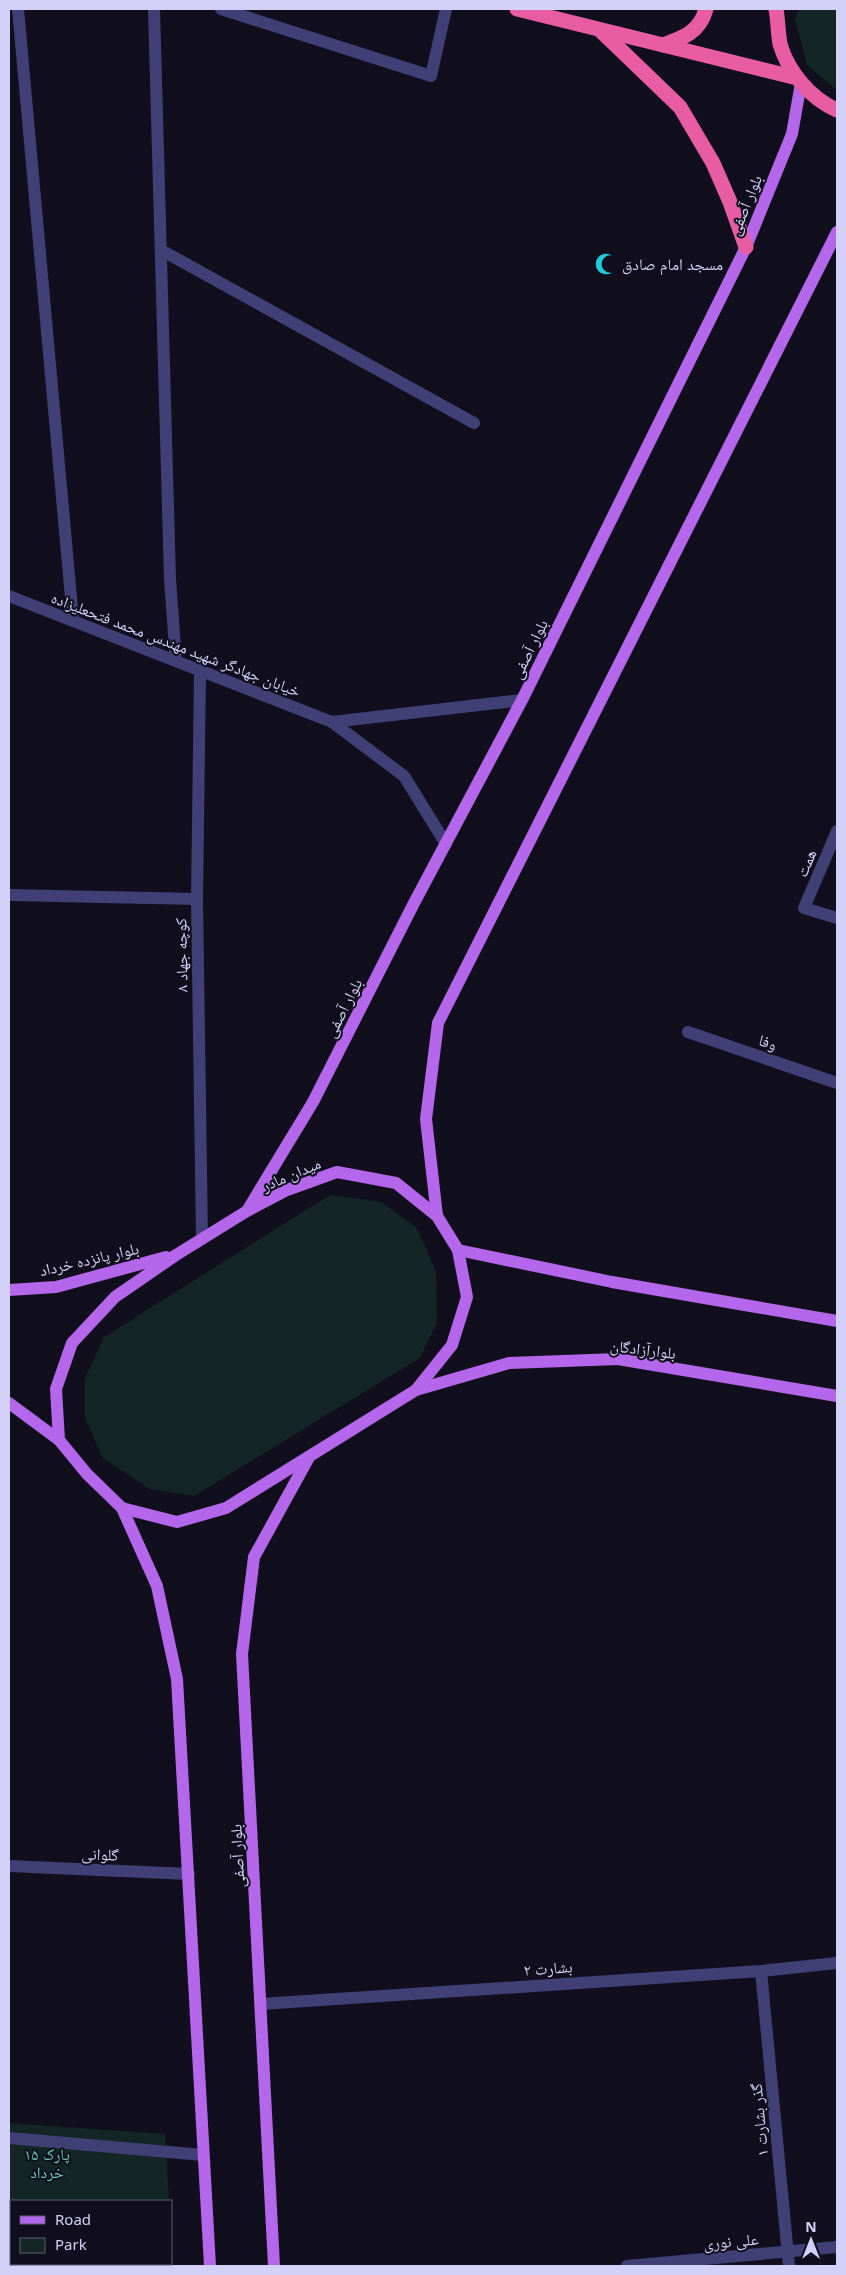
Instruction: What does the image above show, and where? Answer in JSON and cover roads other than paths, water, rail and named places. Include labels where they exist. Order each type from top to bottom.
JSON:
[{"type":"highway","points":[[517,9],[799,80]]},
{"type":"highway","points":[[663,45],[686,37],[703,18],[706,9]]},
{"type":"highway","points":[[776,9],[781,45],[799,80],[826,106],[837,110]]},
{"type":"highway","points":[[600,30],[680,107],[713,163],[730,202],[746,247]]},
{"type":"main road","name":"بلوار آصفی","points":[[247,1211],[313,1102],[522,700],[746,247],[792,134],[799,80]]},
{"type":"main road","points":[[438,1216],[426,1119],[438,1023],[837,232]]},
{"type":"main road","name":"میدان مادر","points":[[337,1172],[396,1183],[438,1216],[458,1250],[467,1296],[452,1345],[416,1390],[226,1508],[177,1522],[122,1508],[87,1474],[59,1440],[56,1389],[72,1343],[115,1296],[176,1254],[247,1211],[287,1190],[337,1172]]},
{"type":"main road","points":[[458,1250],[612,1282],[837,1321]]},
{"type":"main road","name":"بلوار پانزده خرداد","points":[[9,1290],[56,1287],[176,1254]]},
{"type":"main road","name":"بلوارآزادگان","points":[[416,1390],[509,1363],[618,1359],[837,1396]]},
{"type":"main road","points":[[9,1403],[59,1440]]},
{"type":"main road","name":"بلوار آصفی","points":[[274,2266],[242,1654],[254,1557],[308,1458]]},
{"type":"main road","points":[[122,1508],[157,1586],[177,1679],[210,2266]]},
{"type":"street","points":[[18,9],[73,620]]},
{"type":"street","points":[[154,9],[170,579],[176,661]]},
{"type":"street","points":[[221,9],[431,76],[446,9]]},
{"type":"street","points":[[161,250],[474,423]]},
{"type":"street","name":"خیابان جهادگر شهید مهندس محمد فتحعلیزاده","points":[[9,596],[332,722],[404,776],[446,844]]},
{"type":"street","name":"کوچه جهاد ۸","points":[[200,670],[197,898],[202,1239]]},
{"type":"street","name":"خیابان جهادگر شهید مهندس محمد فتحعلیزاده","points":[[332,722],[522,700]]},
{"type":"street","name":"همت","points":[[837,831],[804,908],[837,918]]},
{"type":"street","points":[[9,895],[197,898]]},
{"type":"street","name":"وفا","points":[[688,1032],[837,1083]]},
{"type":"street","name":"گلوانی","points":[[9,1866],[189,1874]]},
{"type":"street","name":"بشارت ۲","points":[[261,2004],[761,1971],[837,1963]]},
{"type":"street","name":"گذر بشارت ۱","points":[[761,1971],[789,2266]]},
{"type":"street","points":[[9,2138],[203,2155]]},
{"type":"street","name":"علی نوری","points":[[627,2266],[837,2248]]},
{"type":"place","name":"مسجد امام صادق","points":[[606,264]]},
{"type":"park label","name":"پارک ۱۵ خرداد","points":[[47,2163]]}]
